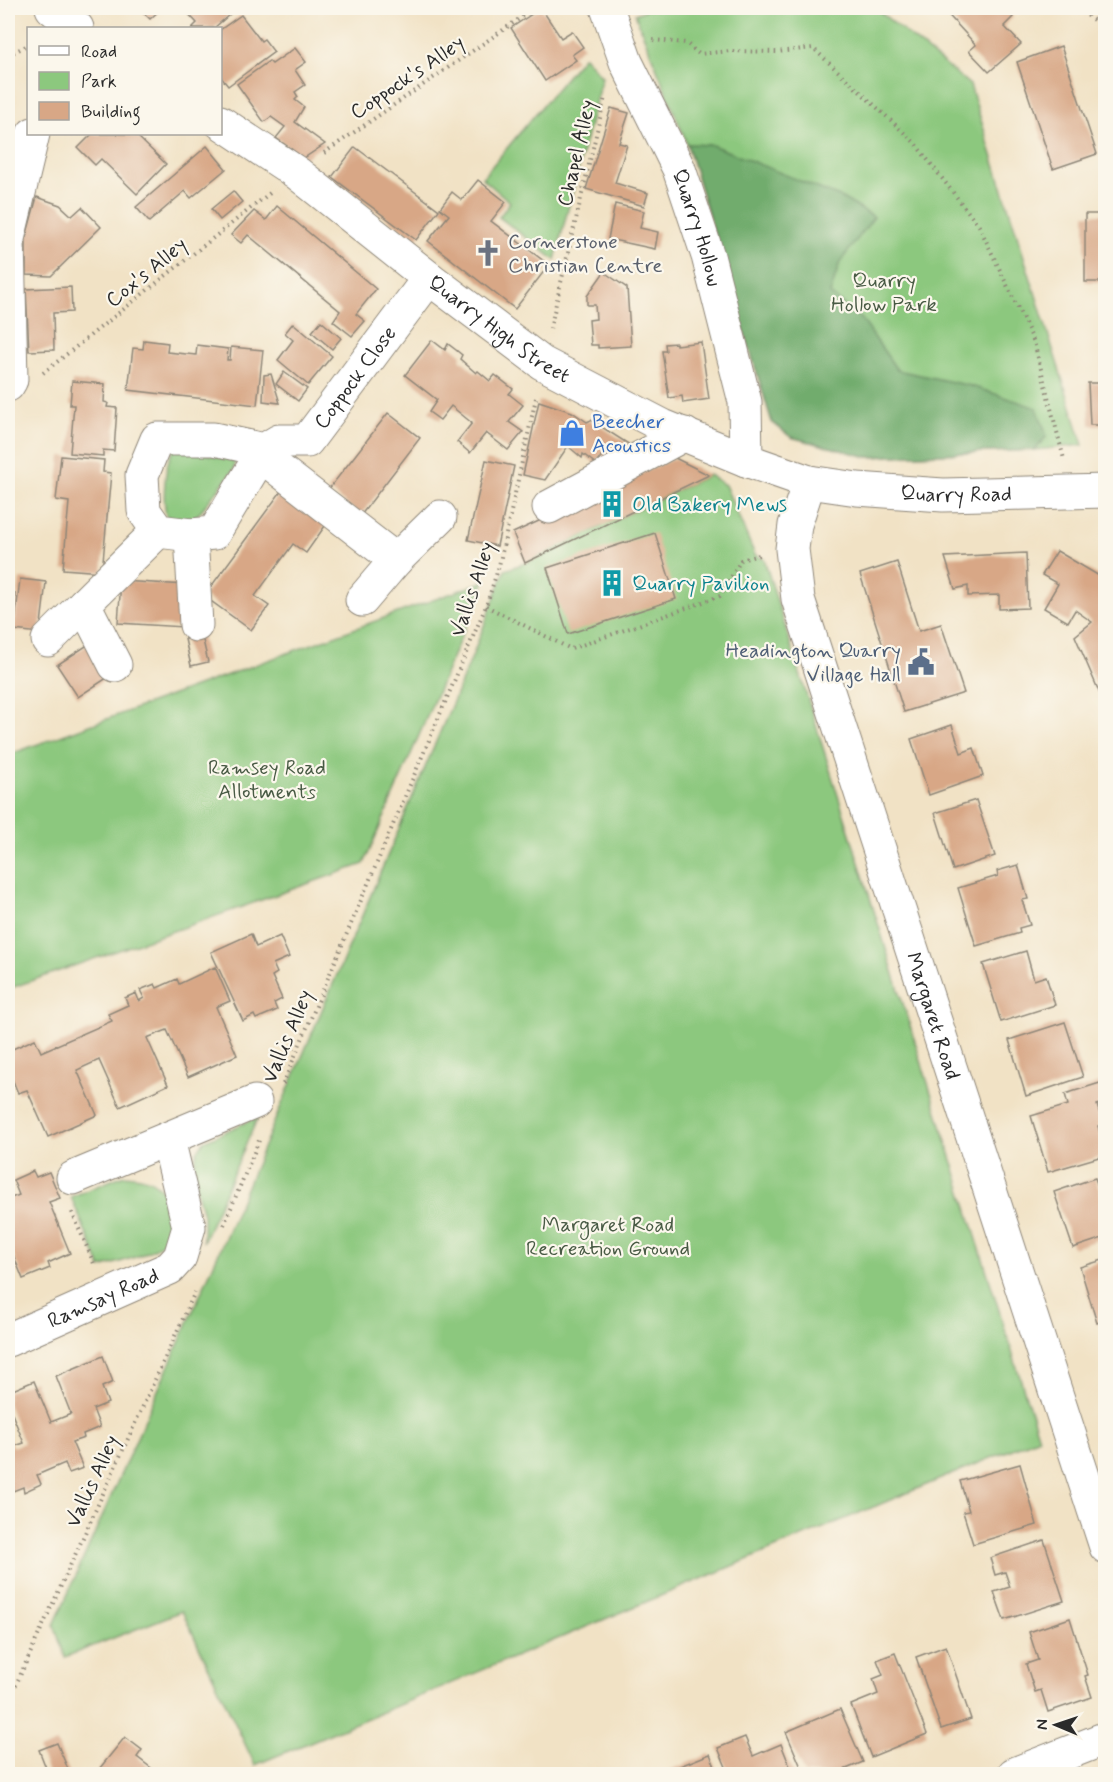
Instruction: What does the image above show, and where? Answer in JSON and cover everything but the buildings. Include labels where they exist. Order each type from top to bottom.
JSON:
[{"type":"street","name":"Quarry Hollow","points":[[607,8],[623,53],[679,169],[708,256],[745,402],[746,460]]},
{"type":"street","name":"Quarry High Street","points":[[222,123],[297,173],[429,278],[544,364],[663,426],[746,460],[809,482]]},
{"type":"street","points":[[9,382],[8,239],[33,135]]},
{"type":"street","name":"Coppock Close","points":[[262,452],[279,441],[307,441],[429,278]]},
{"type":"street","points":[[549,507],[685,434]]},
{"type":"street","points":[[262,452],[214,533],[191,535],[158,531],[144,512],[142,475],[157,439],[214,439],[262,452],[396,560]]},
{"type":"street","name":"Quarry Road","points":[[809,482],[857,489],[943,495],[1106,491]]},
{"type":"street","name":"Margaret Road","points":[[809,482],[795,525],[792,549],[798,599],[938,1024],[1106,1547]]},
{"type":"street","points":[[362,600],[396,560],[440,517]]},
{"type":"street","points":[[48,640],[158,531]]},
{"type":"street","points":[[191,535],[196,625]]},
{"type":"street","points":[[84,604],[115,665]]},
{"type":"street","points":[[73,1178],[168,1139],[266,1108]]},
{"type":"street","name":"Ramsay Road","points":[[8,1340],[170,1268],[180,1257],[189,1227],[168,1139]]},
{"type":"street","points":[[1014,1774],[1106,1738]]},
{"type":"path","name":"Coppock's Alley","points":[[297,173],[535,8]]},
{"type":"path","points":[[1078,8],[1106,30]]},
{"type":"path","points":[[623,53],[645,39],[686,43],[699,54],[730,51],[777,52],[813,48],[914,142],[979,226],[1034,342],[1062,448],[1070,492]]},
{"type":"path","points":[[8,55],[27,46]]},
{"type":"path","name":"Chapel Alley","points":[[544,364],[609,79],[623,53]]},
{"type":"path","name":"Cox's Alley","points":[[9,382],[30,384],[249,208],[297,173]]},
{"type":"path","name":"Vallis Alley","points":[[223,1228],[266,1108],[486,606],[499,566],[544,364]]},
{"type":"path","points":[[486,606],[571,649],[720,596],[741,560],[755,555],[792,549]]},
{"type":"path","points":[[73,1178],[61,1184],[108,1297]]},
{"type":"path","name":"Vallis Alley","points":[[8,1702],[195,1292]]},
{"type":"green space","name":"Quarry Hollow Park","points":[[650,8],[875,8],[970,85],[1083,445],[1035,450],[868,457],[791,437],[772,422],[687,144],[635,14]]},
{"type":"green space","points":[[584,56],[602,77],[555,260],[499,217],[510,202],[482,178]]},
{"type":"green space","points":[[687,144],[712,145],[842,198],[874,217],[840,262],[830,294],[861,318],[897,370],[971,386],[1037,408],[1047,436],[1035,450],[868,457],[791,437],[772,422]]},
{"type":"green space","points":[[176,448],[235,460],[234,470],[195,518],[179,524],[168,521],[164,494],[168,462]]},
{"type":"green space","name":"Margaret Road Recreation Ground","points":[[709,475],[725,485],[755,555],[764,559],[1039,1438],[255,1765],[182,1611],[65,1657],[54,1625],[216,1259],[472,657],[505,570],[525,563]]},
{"type":"green space","name":"Ramsey Road Allotments","points":[[485,581],[364,864],[8,989],[8,755]]},
{"type":"green space","points":[[258,1117],[203,1242],[203,1215],[192,1171],[197,1152],[204,1141]]},
{"type":"green space","points":[[124,1175],[147,1179],[159,1187],[170,1207],[172,1223],[167,1237],[156,1248],[101,1268],[71,1197]]},
{"type":"place","name":"Cornerstone Christian Centre","points":[[488,253]]},
{"type":"place","name":"Beecher Acoustics","points":[[572,433]]},
{"type":"place","name":"Old Bakery Mews","points":[[612,504]]},
{"type":"place","name":"Quarry Pavilion","points":[[612,583]]},
{"type":"place","name":"Headington Quarry Village Hall","points":[[921,662]]}]
